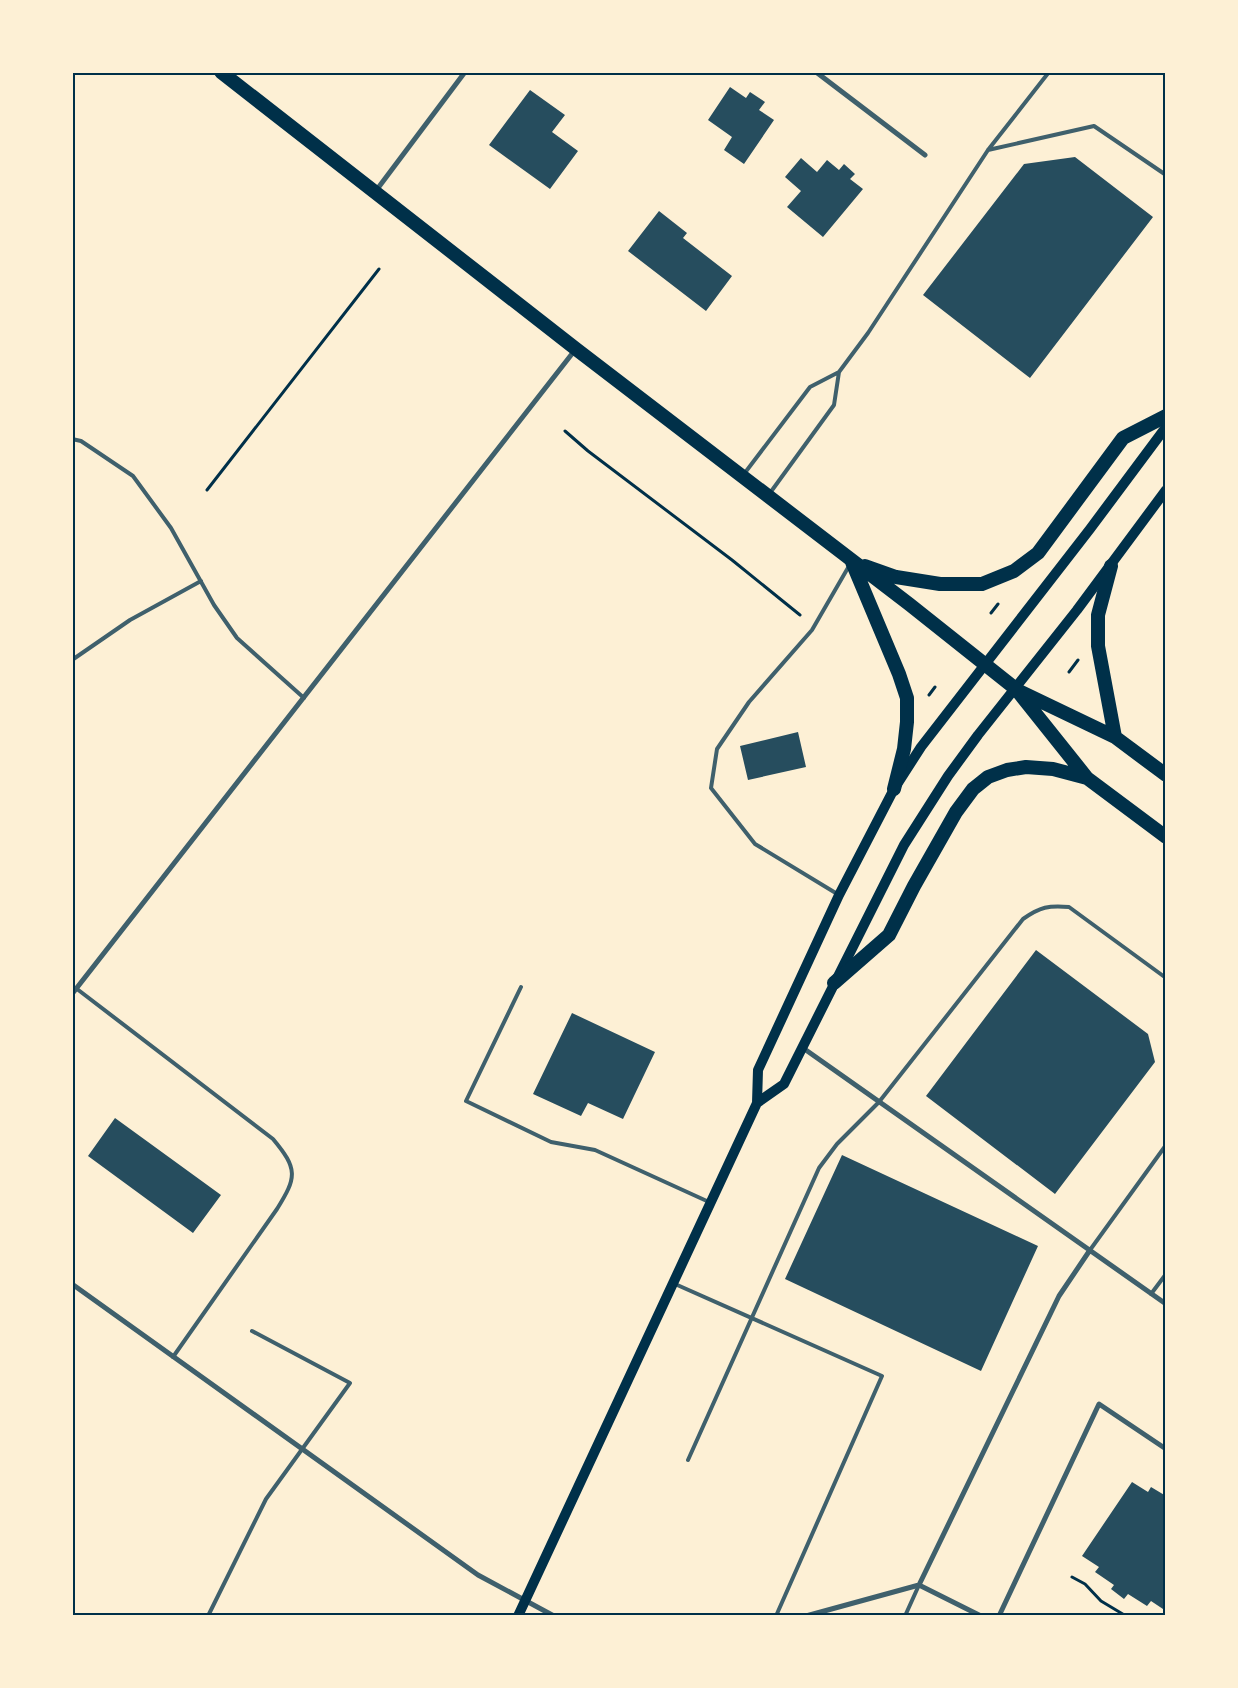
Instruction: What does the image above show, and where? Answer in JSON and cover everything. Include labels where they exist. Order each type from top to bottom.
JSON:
[{"type":"highway","points":[[221,72],[576,350],[768,496],[1016,689],[1115,737],[1166,775]]},
{"type":"highway","points":[[852,561],[896,577],[940,584],[982,584],[1014,571],[1038,553],[1123,438],[1166,416]]},
{"type":"highway","points":[[852,561],[899,674],[907,698],[904,749],[894,788]]},
{"type":"highway","points":[[1111,566],[1098,615],[1098,646],[1115,737]]},
{"type":"highway","points":[[1016,689],[1087,778],[1166,837]]},
{"type":"highway","points":[[834,983],[889,935],[956,812],[973,789],[988,777],[1007,770],[1026,767],[1053,769],[1087,778]]},
{"type":"main road","points":[[518,1616],[757,1103],[758,1070],[839,895],[894,788],[921,747],[1166,427]]},
{"type":"main road","points":[[757,1103],[784,1084],[904,844],[924,811],[978,735],[1111,566],[1166,490]]},
{"type":"street","points":[[375,193],[465,72]]},
{"type":"street","points":[[816,72],[925,155]]},
{"type":"street","points":[[72,994],[576,350]]},
{"type":"street","points":[[803,1048],[1166,1304]]},
{"type":"street","points":[[920,1585],[1058,1296],[1090,1250]]},
{"type":"street","points":[[72,1284],[478,1575],[554,1616]]},
{"type":"street","points":[[999,1616],[1099,1404],[1166,1449]]},
{"type":"street","points":[[806,1616],[920,1585],[981,1616]]},
{"type":"lane","points":[[742,477],[810,387],[839,372],[868,333],[988,150],[1048,72]]},
{"type":"lane","points":[[988,150],[1094,126],[1166,175]]},
{"type":"lane","points":[[768,496],[834,405],[839,372]]},
{"type":"lane","points":[[72,439],[81,441],[133,476],[171,528],[214,605],[237,638],[304,698]]},
{"type":"lane","points":[[839,895],[755,844],[711,788],[717,749],[749,702],[812,630],[852,561]]},
{"type":"lane","points":[[72,660],[130,620],[201,581]]},
{"type":"lane","points":[[688,1460],[819,1168],[837,1144],[879,1102],[1023,919],[1036,910],[1053,905],[1070,908],[1166,978]]},
{"type":"lane","points":[[521,987],[466,1101],[551,1142],[594,1150],[711,1203]]},
{"type":"lane","points":[[76,989],[273,1139],[288,1156],[293,1171],[290,1188],[277,1209],[173,1356]]},
{"type":"lane","points":[[1090,1250],[1166,1145]]},
{"type":"lane","points":[[1151,1294],[1166,1274]]},
{"type":"lane","points":[[673,1283],[882,1376],[776,1616]]},
{"type":"lane","points":[[208,1616],[266,1499],[350,1383],[252,1331]]},
{"type":"lane","points":[[905,1616],[920,1585]]},
{"type":"path","points":[[207,490],[379,269]]},
{"type":"path","points":[[565,431],[588,451],[732,560],[804,618]]},
{"type":"path","points":[[991,613],[1000,601]]},
{"type":"path","points":[[1072,656],[1078,660]]},
{"type":"path","points":[[1072,1577],[1085,1584],[1101,1601],[1126,1616]]},
{"type":"building","points":[[730,87],[746,98],[750,92],[765,102],[759,110],[774,120],[744,164],[724,150],[732,137],[708,120]]},
{"type":"building","points":[[530,90],[565,115],[552,132],[578,151],[550,189],[489,145]]},
{"type":"building","points":[[1075,157],[1153,217],[1030,378],[923,295],[1024,164]]},
{"type":"building","points":[[801,158],[817,172],[827,160],[839,170],[844,164],[855,174],[850,179],[863,189],[823,237],[787,207],[801,191],[785,177]]},
{"type":"building","points":[[659,211],[687,233],[683,238],[732,276],[706,311],[628,251]]},
{"type":"building","points":[[798,732],[806,767],[748,780],[740,746]]},
{"type":"building","points":[[1036,950],[1148,1034],[1155,1062],[1055,1194],[926,1096]]},
{"type":"building","points":[[572,1013],[655,1052],[623,1119],[588,1103],[581,1116],[533,1094]]},
{"type":"building","points":[[115,1118],[221,1195],[193,1233],[88,1156]]},
{"type":"building","points":[[842,1155],[1038,1246],[981,1371],[785,1279]]},
{"type":"building","points":[[1132,1482],[1148,1492],[1151,1487],[1166,1496],[1166,1611],[1151,1601],[1147,1606],[1128,1594],[1124,1599],[1111,1589],[1114,1585],[1095,1572],[1099,1567],[1082,1556]]}]
